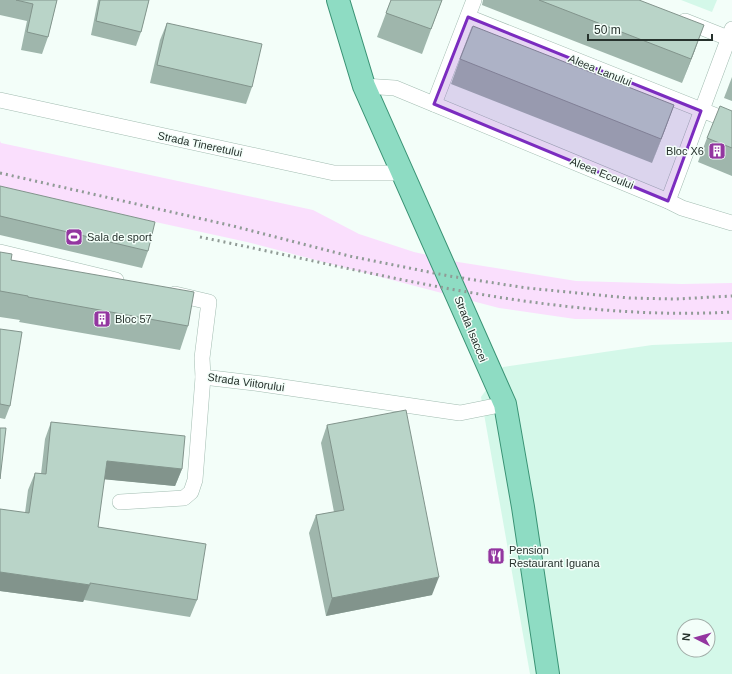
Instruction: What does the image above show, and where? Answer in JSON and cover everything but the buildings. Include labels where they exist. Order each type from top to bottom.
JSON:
[{"type":"main road","name":"Strada Isaccei","points":[[338,0],[364,86],[401,173],[449,276],[482,356],[505,404],[523,507],[548,674]]},
{"type":"street","points":[[434,104],[474,0]]},
{"type":"street","points":[[668,201],[730,33],[669,14]]},
{"type":"street","name":"Aleea Lanului","points":[[468,17],[701,111],[732,122]]},
{"type":"street","name":"Aleea Ecoului","points":[[364,86],[395,88],[682,208],[732,223]]},
{"type":"street","name":"Strada Tineretului","points":[[0,100],[334,173],[401,173]]},
{"type":"street","points":[[0,252],[132,283]]},
{"type":"street","name":"Strada Viitorului","points":[[163,291],[209,302],[202,358],[203,377],[262,384],[460,413],[505,404]]},
{"type":"street","points":[[120,502],[184,498],[191,492],[194,480],[203,377]]},
{"type":"highlighted area","points":[[468,17],[701,111],[668,201],[434,104]]},
{"type":"shaded area","points":[[681,0],[717,0],[712,12]]},
{"type":"shaded area","points":[[0,141],[1,143],[313,210],[359,234],[414,252],[458,262],[576,281],[682,284],[732,283],[732,320],[575,319],[499,308],[247,242],[0,188]]},
{"type":"shaded area","points":[[732,342],[732,674],[530,674],[481,397],[503,367],[652,345]]},
{"type":"railway","points":[[0,173],[233,226],[349,256],[449,276],[527,288],[629,298],[676,299],[732,296]]},
{"type":"railway","points":[[200,237],[397,279],[530,302],[597,309],[665,313],[732,312]]},
{"type":"place","name":"Bloc X6","points":[[717,151]]},
{"type":"place","name":"Sala de sport","points":[[74,237]]},
{"type":"place","name":"Bloc 57","points":[[102,319]]},
{"type":"place","name":"Pension Restaurant Iguana","points":[[496,556]]}]
